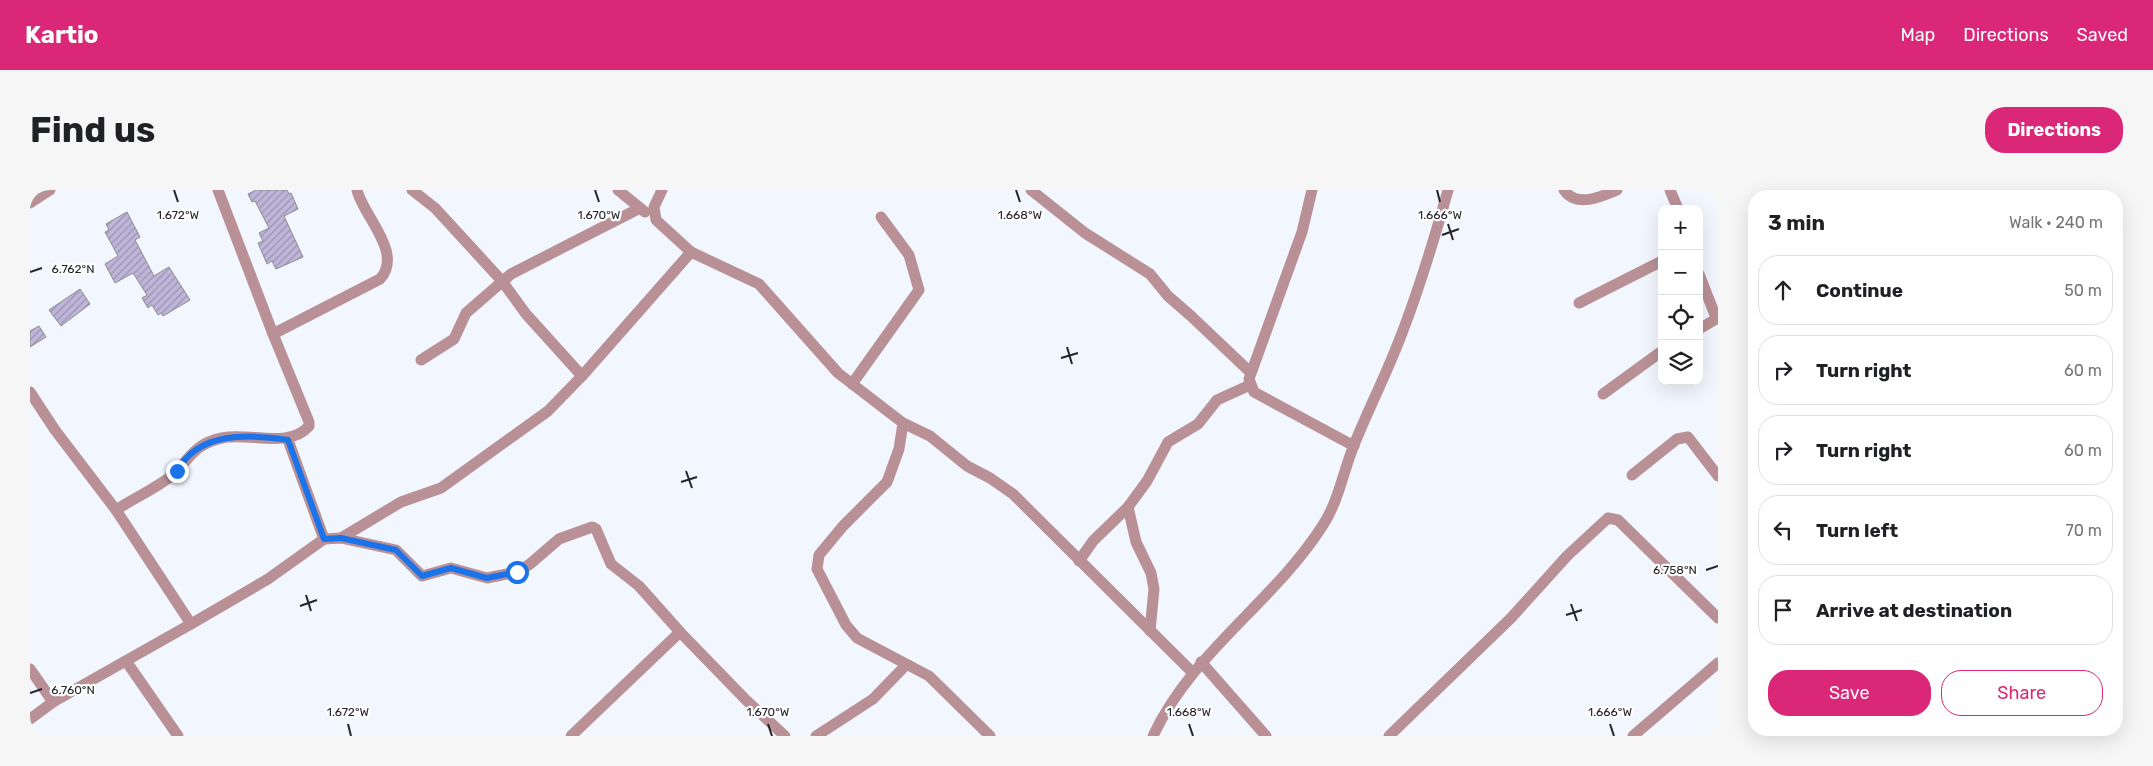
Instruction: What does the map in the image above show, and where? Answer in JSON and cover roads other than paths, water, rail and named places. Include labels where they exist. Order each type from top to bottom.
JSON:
[{"type":"street","points":[[30,203],[50,190]]},
{"type":"street","points":[[116,510],[177,471],[192,452],[212,440],[252,437],[288,440],[306,430],[310,422],[273,334],[218,190]]},
{"type":"street","points":[[273,334],[380,279],[384,274],[387,255],[383,241],[356,190]]},
{"type":"street","points":[[412,190],[434,208],[502,281],[526,314],[582,376]]},
{"type":"street","points":[[618,190],[656,220],[691,252],[758,284],[838,373],[852,384],[903,423],[930,436],[967,466],[990,478],[1013,494],[1192,672]]},
{"type":"street","points":[[656,220],[654,207],[662,190]]},
{"type":"street","points":[[1031,190],[1085,234],[1150,274],[1168,296],[1250,372]]},
{"type":"street","points":[[1312,190],[1302,232],[1250,372],[1250,385],[1254,392],[1354,446]]},
{"type":"street","points":[[1153,736],[1192,672],[1268,591],[1322,526],[1335,503],[1354,446],[1393,357],[1431,251],[1448,190]]},
{"type":"street","points":[[1564,190],[1568,196],[1575,200],[1594,199],[1617,190]]},
{"type":"street","points":[[1670,190],[1676,205]]},
{"type":"street","points":[[421,360],[454,339],[466,313],[502,281],[524,266],[640,208]]},
{"type":"street","points":[[852,384],[919,290],[908,255],[881,217]]},
{"type":"street","points":[[341,538],[401,502],[440,488],[548,411],[582,376],[691,252]]},
{"type":"street","points":[[1580,303],[1658,263]]},
{"type":"street","points":[[1703,284],[1715,315],[1718,317],[1703,326]]},
{"type":"street","points":[[1603,394],[1658,354]]},
{"type":"street","points":[[1079,561],[1094,541],[1128,506],[1147,481],[1168,442],[1198,424],[1217,400],[1250,385]]},
{"type":"street","points":[[30,392],[55,430],[116,510],[192,624]]},
{"type":"street","points":[[903,423],[900,449],[887,482],[843,526],[819,555],[816,569],[846,625],[857,638],[929,676],[990,736]]},
{"type":"street","points":[[1632,475],[1677,439],[1688,437],[1718,476]]},
{"type":"street","points":[[288,440],[324,539]]},
{"type":"street","points":[[1128,506],[1136,542],[1151,573],[1154,588],[1150,631]]},
{"type":"street","points":[[1389,736],[1511,618],[1567,556],[1608,518],[1618,520],[1718,618]]},
{"type":"street","points":[[30,719],[53,702],[126,662],[268,579],[324,539],[341,538],[396,550],[422,576],[451,568],[487,578],[524,569],[559,539],[592,527],[596,529],[610,564],[639,586],[680,632],[746,700],[785,736]]},
{"type":"street","points":[[571,736],[680,632]]},
{"type":"street","points":[[126,662],[178,736]]},
{"type":"street","points":[[1201,662],[1266,736]]},
{"type":"street","points":[[1633,736],[1718,663]]},
{"type":"street","points":[[816,736],[873,699],[906,665]]},
{"type":"street","points":[[30,669],[53,702]]}]
